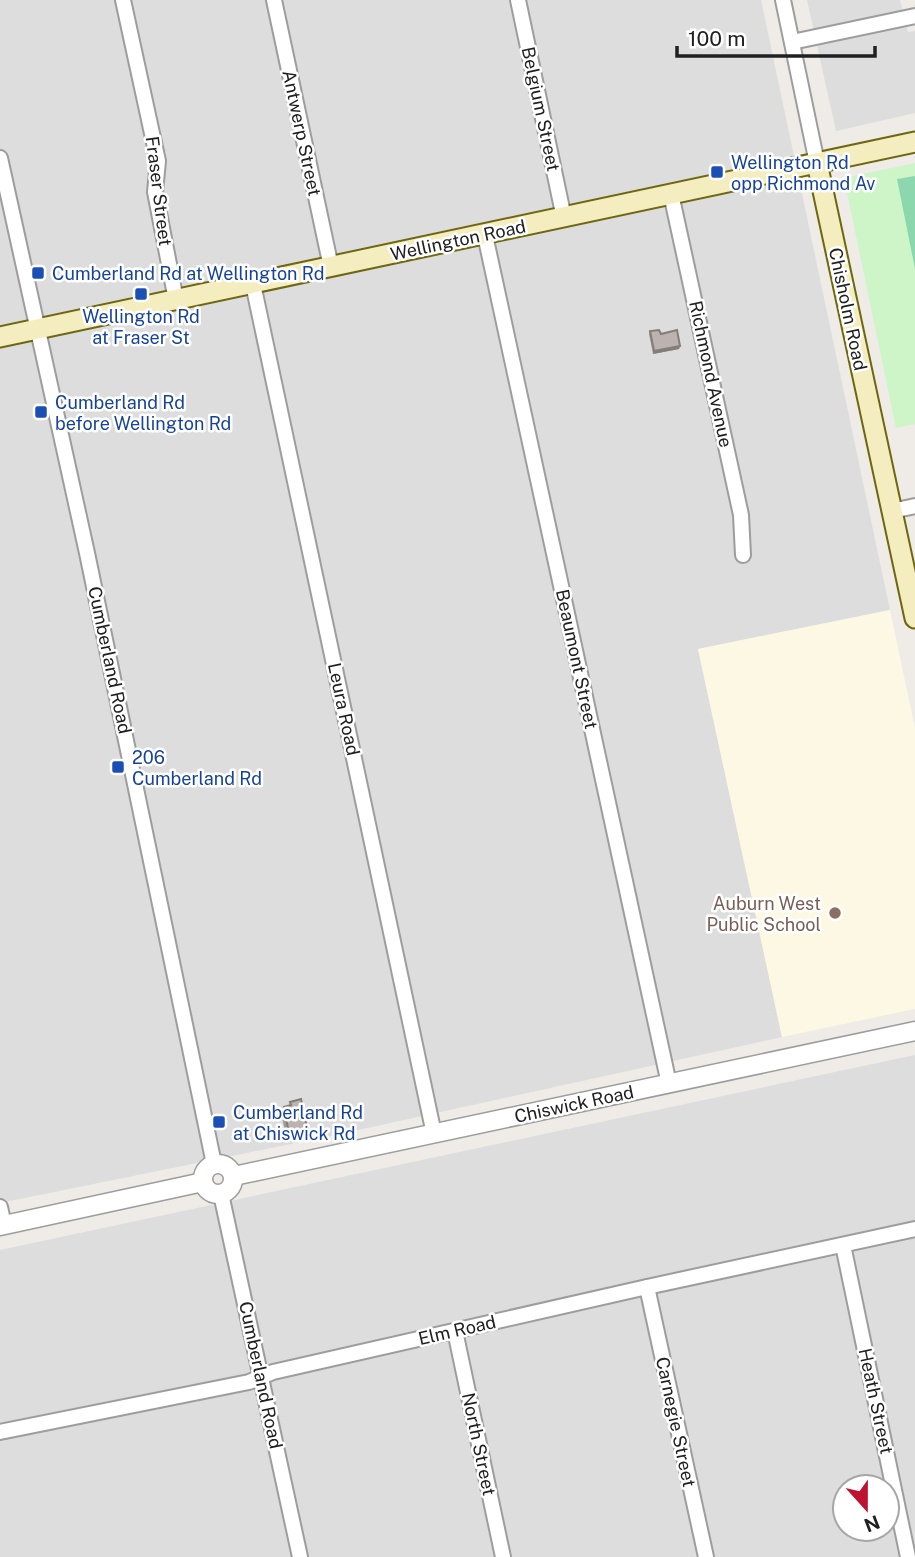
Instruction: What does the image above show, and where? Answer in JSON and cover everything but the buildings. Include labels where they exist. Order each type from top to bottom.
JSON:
[{"type":"main road","name":"Wellington Road","points":[[0,338],[915,142]]},
{"type":"main road","name":"Chisholm Road","points":[[817,163],[915,618]]},
{"type":"street","name":"Fraser Street","points":[[123,0],[158,161],[155,192],[176,300]]},
{"type":"street","name":"Antwerp Street","points":[[274,0],[331,267]]},
{"type":"street","name":"Belgium Street","points":[[518,0],[564,218]]},
{"type":"street","name":"Chisholm Road","points":[[783,0],[817,163]]},
{"type":"street","points":[[792,43],[915,16]]},
{"type":"street","name":"Cumberland Road","points":[[0,158],[132,763],[215,1164]]},
{"type":"street","name":"Richmond Avenue","points":[[671,194],[741,515],[743,555]]},
{"type":"street","name":"Beaumont Street","points":[[485,235],[669,1084]]},
{"type":"street","name":"Leura Road","points":[[253,284],[435,1134]]},
{"type":"street","points":[[892,511],[915,506]]},
{"type":"street","name":"Chiswick Road","points":[[234,1176],[915,1031]]},
{"type":"street","points":[[215,1164],[225,1165],[234,1176],[230,1189],[221,1194],[212,1193],[204,1182],[204,1173],[215,1164]]},
{"type":"street","points":[[0,1207],[2,1226],[204,1182]]},
{"type":"street","name":"Cumberland Road","points":[[221,1194],[300,1557]]},
{"type":"street","name":"Elm Road","points":[[0,1432],[249,1382],[273,1372],[915,1229]]},
{"type":"street","name":"Heath Street","points":[[843,1245],[908,1557]]},
{"type":"street","name":"Carnegie Street","points":[[647,1287],[706,1557]]},
{"type":"street","name":"North Street","points":[[455,1331],[503,1557]]},
{"type":"shaded area","points":[[0,0],[761,0],[890,610],[698,649],[782,1037],[340,1134],[0,1203]]},
{"type":"shaded area","points":[[807,0],[900,0],[908,32],[915,31],[915,113],[836,131]]},
{"type":"shaded area","name":"Auburn West Public School","points":[[890,610],[915,728],[915,1009],[782,1037],[698,649]]},
{"type":"shaded area","points":[[915,1055],[915,1557],[0,1557],[0,1250]]},
{"type":"green space","points":[[915,163],[915,424],[896,428],[844,178]]},
{"type":"green space","points":[[915,176],[915,269],[897,179]]},
{"type":"place","name":"Wellington Rd opp Richmond Av","points":[[717,172]]},
{"type":"place","name":"Cumberland Rd at Wellington Rd","points":[[38,273]]},
{"type":"place","name":"Wellington Rd at Fraser St","points":[[141,294]]},
{"type":"place","name":"Cumberland Rd before Wellington Rd","points":[[41,412]]},
{"type":"place","name":"206 Cumberland Rd","points":[[118,767]]},
{"type":"place","name":"Auburn West Public School","points":[[835,913]]},
{"type":"place","name":"Cumberland Rd at Chiswick Rd","points":[[219,1122]]}]
